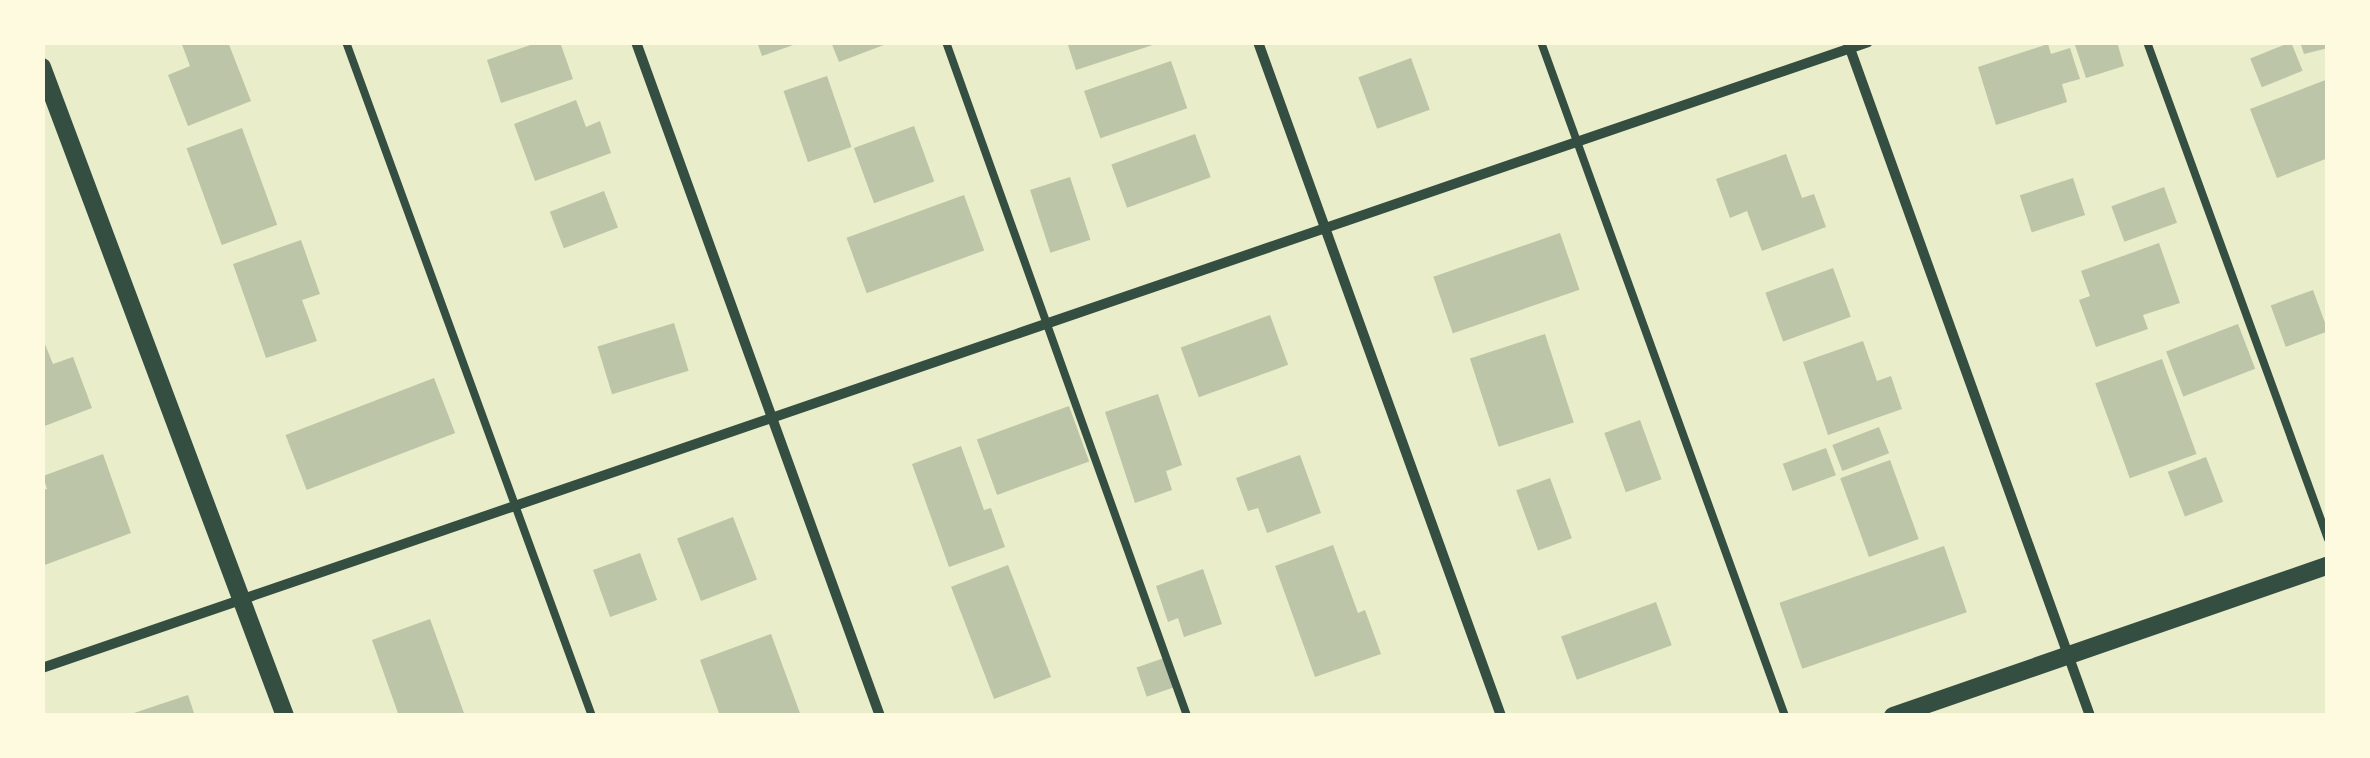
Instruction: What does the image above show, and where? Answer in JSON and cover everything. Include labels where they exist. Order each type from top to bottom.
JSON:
[{"type":"street","points":[[636,42],[880,716]]},
{"type":"street","points":[[1258,42],[1502,716]]},
{"type":"street","points":[[42,668],[1868,42]]},
{"type":"street","points":[[1849,46],[2090,716]]},
{"type":"street","points":[[42,67],[285,716]]},
{"type":"street","points":[[1893,716],[2328,565]]},
{"type":"lane","points":[[346,42],[592,716]]},
{"type":"lane","points":[[946,42],[1187,716]]},
{"type":"lane","points":[[1541,42],[1784,716]]},
{"type":"lane","points":[[2147,42],[2328,539]]},
{"type":"building","points":[[181,42],[228,42],[251,101],[188,126],[168,75],[190,66]]},
{"type":"building","points":[[539,42],[560,42],[573,79],[501,103],[487,60]]},
{"type":"building","points":[[757,42],[799,42],[799,43],[762,56]]},
{"type":"building","points":[[831,42],[889,42],[889,43],[839,62]]},
{"type":"building","points":[[1067,42],[1159,42],[1159,43],[1076,70]]},
{"type":"building","points":[[2074,42],[2117,42],[2124,66],[2086,78]]},
{"type":"building","points":[[2291,42],[2303,71],[2262,87],[2250,58]]},
{"type":"building","points":[[2300,42],[2328,42],[2328,48],[2304,54]]},
{"type":"building","points":[[2048,44],[2051,54],[2070,48],[2080,79],[2062,84],[2067,102],[1996,125],[1978,67]]},
{"type":"building","points":[[1411,58],[1430,110],[1377,129],[1358,77]]},
{"type":"building","points":[[1171,61],[1187,108],[1100,138],[1084,91]]},
{"type":"building","points":[[827,76],[851,147],[808,162],[784,91]]},
{"type":"building","points":[[2328,79],[2328,158],[2277,178],[2250,109]]},
{"type":"building","points":[[576,100],[586,127],[600,121],[611,153],[535,181],[514,124]]},
{"type":"building","points":[[914,126],[934,181],[874,203],[854,148]]},
{"type":"building","points":[[242,128],[277,225],[222,245],[187,148]]},
{"type":"building","points":[[1195,134],[1211,177],[1127,208],[1111,164]]},
{"type":"building","points":[[1786,154],[1802,198],[1814,194],[1826,227],[1762,251],[1747,211],[1730,218],[1716,179]]},
{"type":"building","points":[[1070,177],[1090,240],[1050,253],[1030,190]]},
{"type":"building","points":[[2073,178],[2085,215],[2032,232],[2020,195]]},
{"type":"building","points":[[2164,187],[2177,223],[2124,242],[2111,206]]},
{"type":"building","points":[[604,191],[618,227],[564,248],[550,212]]},
{"type":"building","points":[[964,195],[984,250],[867,293],[847,238]]},
{"type":"building","points":[[1560,233],[1580,290],[1453,333],[1433,277]]},
{"type":"building","points":[[301,240],[320,294],[302,300],[317,341],[266,358],[233,264]]},
{"type":"building","points":[[2159,243],[2180,303],[2143,315],[2148,329],[2096,347],[2079,300],[2090,296],[2081,271]]},
{"type":"building","points":[[1833,268],[1851,317],[1783,341],[1765,293]]},
{"type":"building","points":[[2313,290],[2328,331],[2286,347],[2271,305]]},
{"type":"building","points":[[1270,315],[1288,365],[1199,397],[1181,347]]},
{"type":"building","points":[[674,323],[689,371],[612,394],[597,346]]},
{"type":"building","points":[[2238,324],[2255,369],[2183,396],[2166,352]]},
{"type":"building","points":[[1545,334],[1574,422],[1499,447],[1470,358]]},
{"type":"building","points":[[42,337],[53,364],[73,357],[92,408],[42,427]]},
{"type":"building","points":[[1863,341],[1877,381],[1891,376],[1902,409],[1828,435],[1803,362]]},
{"type":"building","points":[[2162,359],[2197,454],[2130,478],[2095,383]]},
{"type":"building","points":[[434,378],[455,433],[307,490],[286,435]]},
{"type":"building","points":[[1158,394],[1182,465],[1166,471],[1172,490],[1135,503],[1105,412]]},
{"type":"building","points":[[1069,406],[1089,461],[997,495],[977,440]]},
{"type":"building","points":[[1640,420],[1662,479],[1626,492],[1604,433]]},
{"type":"building","points":[[1879,427],[1889,453],[1842,471],[1832,445]]},
{"type":"building","points":[[961,446],[984,510],[991,508],[1005,547],[949,567],[912,464]]},
{"type":"building","points":[[1826,448],[1836,475],[1793,491],[1783,464]]},
{"type":"building","points":[[103,454],[131,533],[42,566],[42,490],[47,489],[43,476]]},
{"type":"building","points":[[1300,455],[1321,513],[1267,533],[1258,508],[1248,511],[1236,478]]},
{"type":"building","points":[[2206,457],[2223,502],[2185,517],[2168,472]]},
{"type":"building","points":[[1890,460],[1919,539],[1869,557],[1840,478]]},
{"type":"building","points":[[1550,478],[1572,538],[1538,550],[1516,490]]},
{"type":"building","points":[[733,517],[757,580],[701,601],[677,539]]},
{"type":"building","points":[[1333,545],[1358,613],[1365,610],[1381,654],[1315,677],[1275,566]]},
{"type":"building","points":[[1944,546],[1967,612],[1802,669],[1779,603]]},
{"type":"building","points":[[640,553],[657,600],[610,617],[593,570]]},
{"type":"building","points":[[1008,565],[1051,677],[994,699],[951,587]]},
{"type":"building","points":[[1203,569],[1222,624],[1184,637],[1178,618],[1168,622],[1156,586]]},
{"type":"building","points":[[1656,602],[1672,645],[1577,680],[1561,637]]},
{"type":"building","points":[[430,619],[465,716],[399,716],[372,640]]},
{"type":"building","points":[[771,634],[801,716],[720,716],[700,660]]},
{"type":"building","points":[[1164,658],[1174,687],[1147,697],[1137,667]]},
{"type":"building","points":[[188,695],[195,716],[128,716],[128,715]]}]
